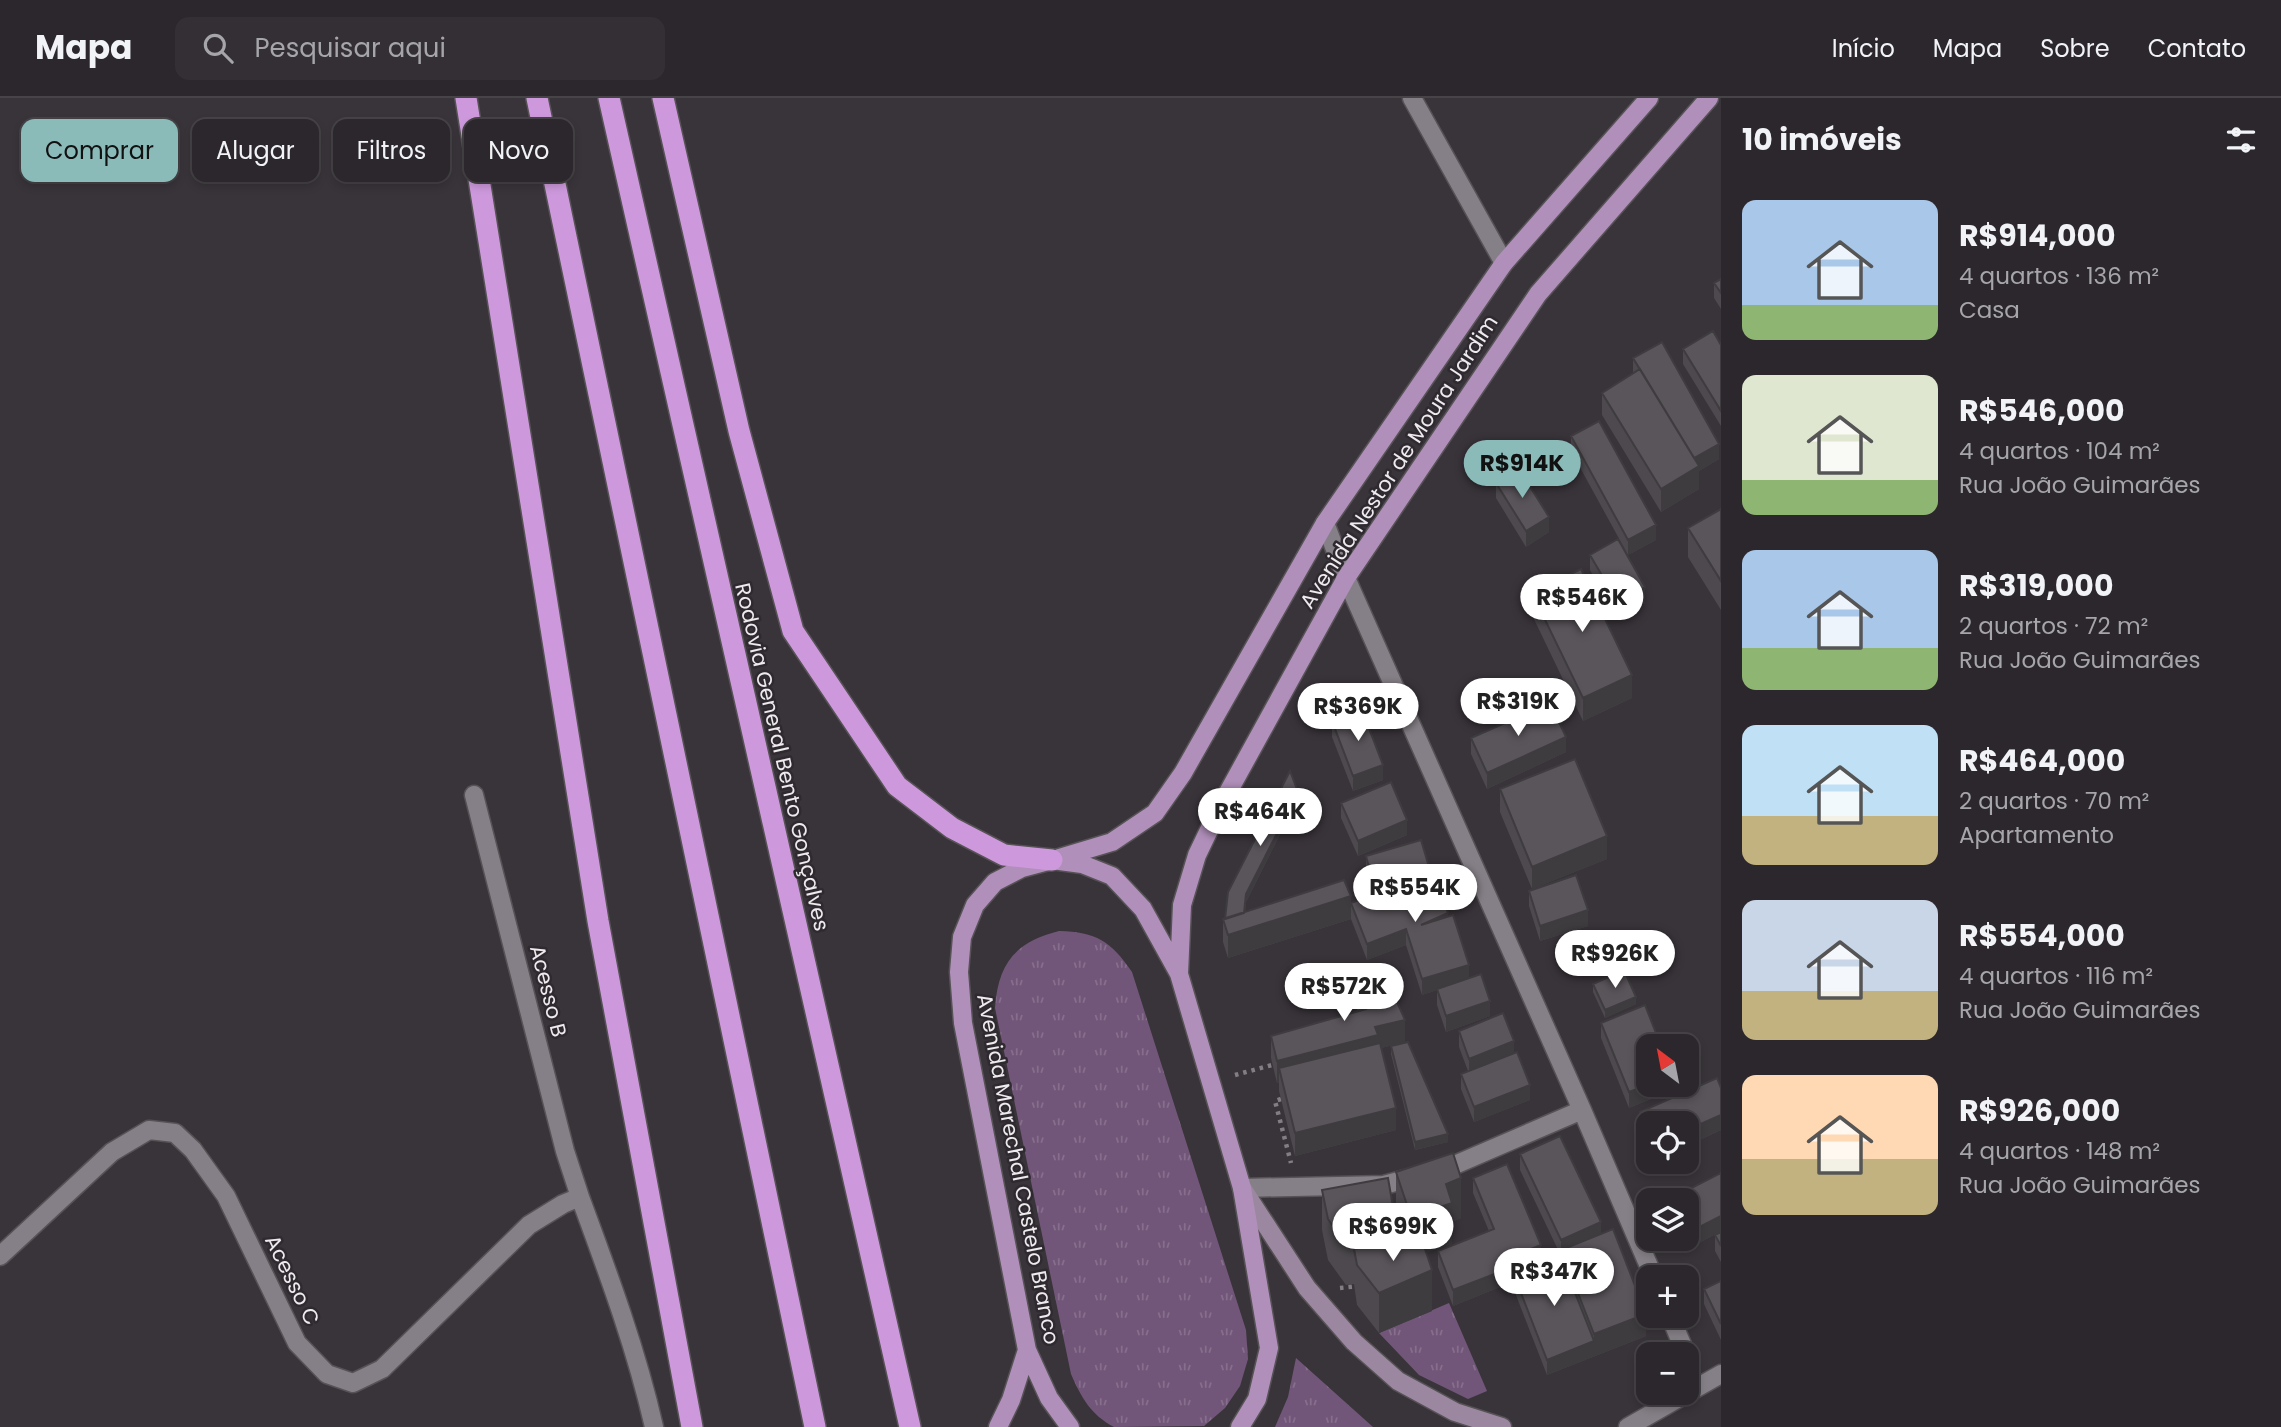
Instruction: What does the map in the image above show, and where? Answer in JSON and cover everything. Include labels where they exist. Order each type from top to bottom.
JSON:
[{"type":"highway","points":[[466,98],[598,920],[692,1427]]},
{"type":"highway","points":[[537,98],[815,1427]]},
{"type":"highway","name":"Rodovia General Bento Gonçalves","points":[[608,98],[909,1423]]},
{"type":"highway","points":[[663,98],[739,431],[793,631],[897,786],[952,828],[1004,855],[1052,860]]},
{"type":"main road","name":"Avenida Nestor de Moura Jardim","points":[[1052,860],[1112,842],[1155,813],[1183,773],[1325,523],[1504,263],[1649,98]]},
{"type":"main road","name":"Avenida Nestor de Moura Jardim","points":[[1179,974],[1182,905],[1197,855],[1346,578],[1538,293],[1709,98]]},
{"type":"main road","name":"Avenida Marechal Castelo Branco","points":[[1070,1427],[1049,1398],[1027,1350],[962,1023],[959,972],[962,937],[975,905],[995,882],[1022,867],[1052,860],[1082,864],[1112,876],[1143,909],[1179,974],[1242,1188],[1269,1348],[1257,1399],[1240,1427]]},
{"type":"main road","name":"Avenida Marechal Castelo Branco","points":[[1242,1188],[1307,1288],[1354,1342],[1398,1381],[1455,1412],[1502,1427]]},
{"type":"main road","points":[[998,1427],[1011,1400],[1027,1350]]},
{"type":"street","points":[[1412,98],[1504,263]]},
{"type":"street","points":[[1325,523],[1346,578],[1648,1265]]},
{"type":"street","name":"Acesso B","points":[[474,795],[565,1151],[571,1201],[626,1325],[654,1427]]},
{"type":"street","points":[[1242,1188],[1384,1185],[1450,1167],[1582,1110]]},
{"type":"street","name":"Acesso C","points":[[0,1256],[112,1152],[149,1130],[175,1133],[193,1150],[226,1196],[297,1343],[327,1374],[353,1383],[382,1369],[529,1225],[571,1201]]},
{"type":"street","points":[[1628,1427],[1721,1374]]},
{"type":"path","points":[[1211,1082],[1272,1065]]},
{"type":"path","points":[[1281,1099],[1275,1101],[1286,1132],[1293,1169],[1298,1168]]},
{"type":"path","points":[[1307,1288],[1348,1288],[1371,1283]]},
{"type":"green space","points":[[1059,931],[1083,933],[1102,940],[1132,972],[1246,1330],[1248,1359],[1240,1386],[1225,1408],[1204,1426],[1114,1427],[1088,1405],[1071,1374],[995,1008],[1000,979],[1012,957],[1031,941]]},
{"type":"green space","points":[[1449,1303],[1487,1391],[1468,1399],[1419,1375],[1379,1333]]},
{"type":"green space","points":[[1296,1358],[1373,1427],[1275,1427],[1288,1397]]},
{"type":"building","points":[[1721,279],[1721,293],[1714,283]]},
{"type":"building","points":[[1713,331],[1721,345],[1721,411],[1683,349]]},
{"type":"building","points":[[1662,342],[1719,444],[1694,458],[1633,358]]},
{"type":"building","points":[[1640,369],[1699,466],[1661,489],[1602,393]]},
{"type":"building","points":[[1599,421],[1656,525],[1628,540],[1571,436]]},
{"type":"building","points":[[1519,469],[1549,517],[1526,531],[1496,483]]},
{"type":"building","points":[[1721,509],[1721,581],[1688,528]]},
{"type":"building","points":[[1618,539],[1645,587],[1618,603],[1590,555]]},
{"type":"building","points":[[1581,569],[1632,675],[1583,698],[1532,593]]},
{"type":"building","points":[[1550,703],[1566,737],[1487,773],[1471,738]]},
{"type":"building","points":[[1362,710],[1383,765],[1353,776],[1332,721]]},
{"type":"building","points":[[1575,759],[1607,836],[1532,867],[1500,789]]},
{"type":"building","points":[[1290,771],[1298,792],[1246,894],[1244,913],[1225,919],[1228,892]]},
{"type":"building","points":[[1391,782],[1407,820],[1358,841],[1341,803]]},
{"type":"building","points":[[1421,840],[1429,867],[1373,883],[1366,856]]},
{"type":"building","points":[[1432,872],[1448,913],[1421,925],[1453,915],[1469,965],[1422,979],[1406,929],[1367,944],[1351,903]]},
{"type":"building","points":[[1576,875],[1588,910],[1540,926],[1529,891]]},
{"type":"building","points":[[1344,880],[1351,896],[1228,935],[1223,919]]},
{"type":"building","points":[[1624,970],[1636,997],[1605,1010],[1593,984]]},
{"type":"building","points":[[1481,974],[1490,1001],[1446,1016],[1437,989]]},
{"type":"building","points":[[1385,975],[1405,1020],[1375,1027],[1378,1035],[1277,1061],[1271,1036],[1366,1009],[1355,983]]},
{"type":"building","points":[[1645,1005],[1656,1034],[1636,1034],[1636,1089],[1629,1092],[1601,1023]]},
{"type":"building","points":[[1503,1013],[1514,1041],[1469,1059],[1459,1031]]},
{"type":"building","points":[[1408,1042],[1448,1134],[1415,1142],[1391,1046]]},
{"type":"building","points":[[1380,1043],[1396,1108],[1295,1133],[1279,1068]]},
{"type":"building","points":[[1517,1052],[1530,1085],[1474,1107],[1461,1074]]},
{"type":"building","points":[[1717,1078],[1721,1088],[1721,1115],[1699,1125],[1699,1111],[1642,1111],[1674,1097],[1699,1097],[1699,1086]]},
{"type":"building","points":[[1560,1136],[1601,1222],[1561,1240],[1520,1154]]},
{"type":"building","points":[[1453,1153],[1461,1178],[1446,1184],[1452,1203],[1411,1217],[1396,1172]]},
{"type":"building","points":[[1507,1164],[1541,1245],[1506,1259],[1510,1268],[1453,1290],[1438,1251],[1494,1229],[1473,1178]]},
{"type":"building","points":[[1721,1173],[1721,1216],[1699,1227],[1699,1188],[1692,1188]]},
{"type":"building","points":[[1388,1178],[1398,1236],[1346,1245],[1328,1219],[1322,1190]]},
{"type":"building","points":[[1613,1229],[1636,1288],[1636,1318],[1594,1334],[1561,1250]]},
{"type":"building","points":[[1721,1232],[1721,1246],[1715,1235]]},
{"type":"building","points":[[1421,1237],[1432,1270],[1379,1293],[1357,1265],[1354,1249]]},
{"type":"building","points":[[1561,1257],[1594,1341],[1547,1360],[1514,1275]]},
{"type":"building","points":[[1721,1281],[1721,1324],[1704,1289]]}]
